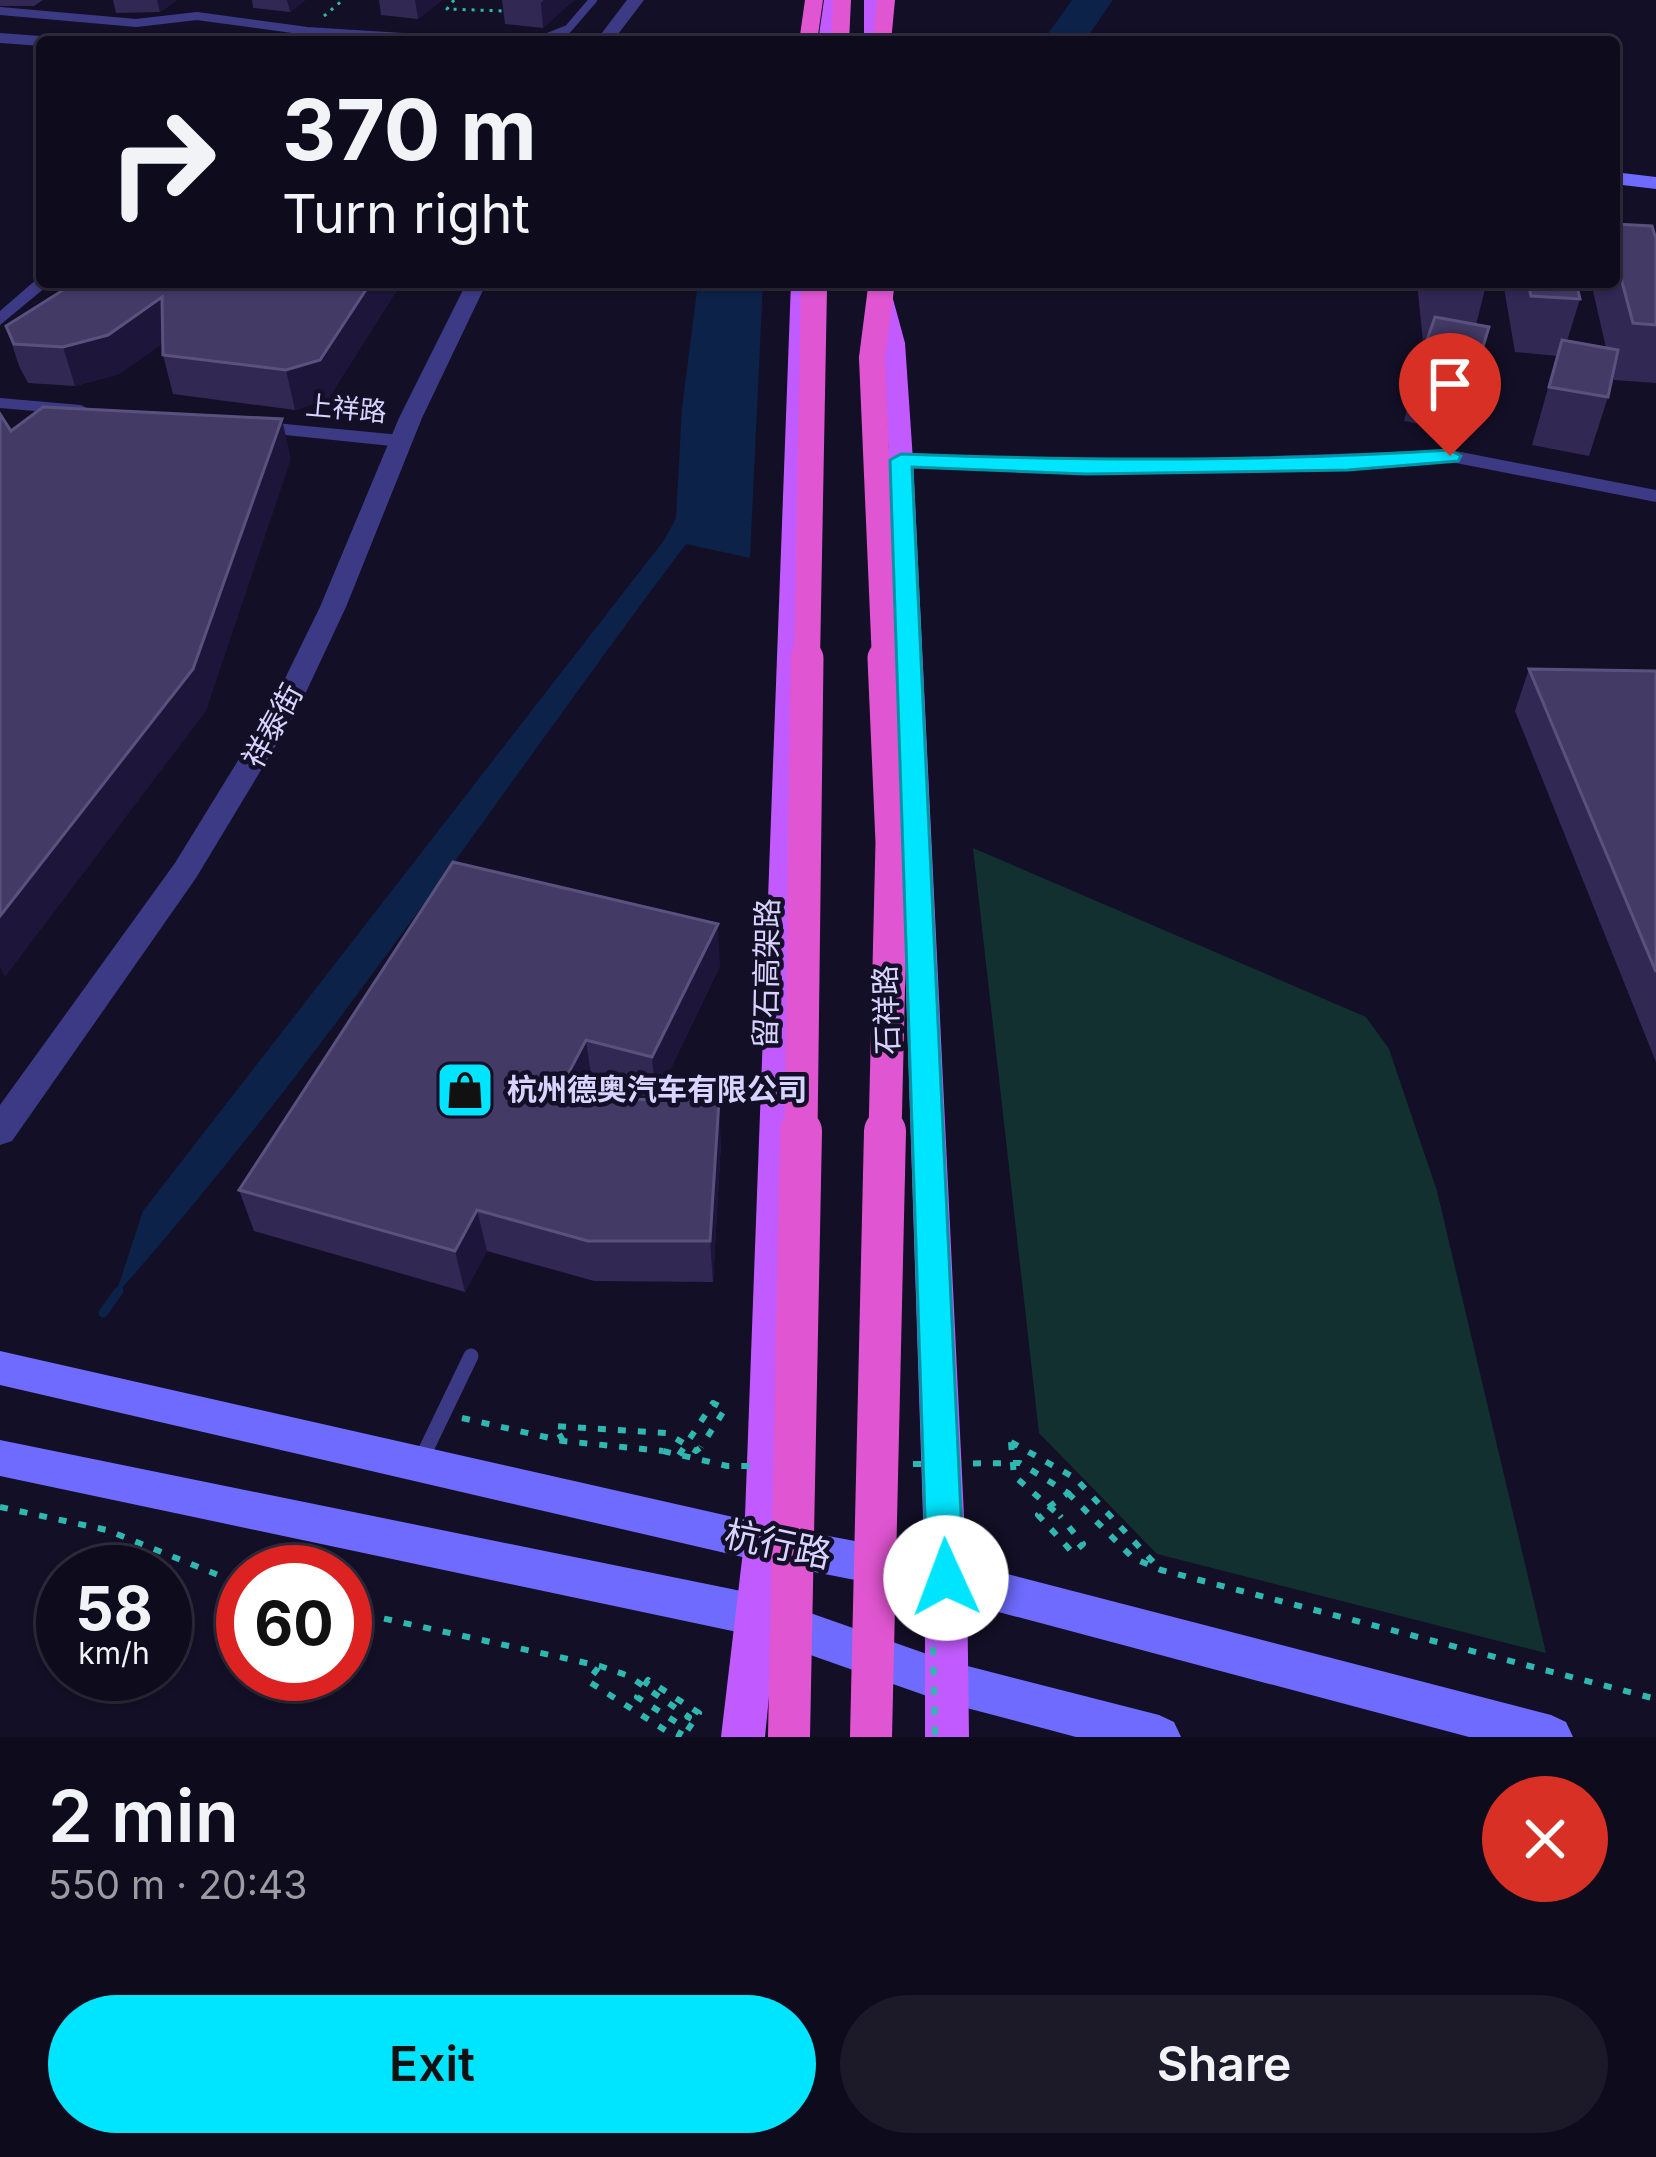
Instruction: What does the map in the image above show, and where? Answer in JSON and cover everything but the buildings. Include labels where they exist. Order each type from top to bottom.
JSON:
[{"type":"highway","points":[[809,36],[814,0]]},
{"type":"highway","points":[[840,36],[842,0]]},
{"type":"highway","points":[[860,36],[861,0]]},
{"type":"highway","points":[[883,36],[886,0]]},
{"type":"highway","name":"留石高架路","points":[[790,1737],[814,288]]},
{"type":"highway","points":[[867,288],[892,842],[871,1737]]},
{"type":"highway","points":[[872,358],[879,288]]},
{"type":"main road","points":[[827,36],[832,0]]},
{"type":"main road","points":[[872,0],[872,36]]},
{"type":"main road","points":[[1620,167],[1656,170]]},
{"type":"main road","points":[[1620,179],[1656,183]]},
{"type":"main road","points":[[743,1737],[764,1543],[801,288]]},
{"type":"main road","name":"石祥路","points":[[881,288],[894,343],[901,460],[946,1578],[947,1737]]},
{"type":"main road","name":"杭行路","points":[[0,1368],[764,1543],[946,1578],[1551,1737]]},
{"type":"main road","points":[[0,1458],[756,1615],[944,1681],[1159,1737]]},
{"type":"main road","points":[[944,1681],[962,1737]]},
{"type":"street","points":[[607,36],[636,0]]},
{"type":"street","points":[[0,38],[36,41]]},
{"type":"street","points":[[0,52],[36,56]]},
{"type":"street","points":[[0,320],[37,288]]},
{"type":"street","name":"祥泰街","points":[[0,1132],[167,898],[286,705],[349,579],[401,441],[474,288]]},
{"type":"street","points":[[0,403],[94,412]]},
{"type":"street","name":"上祥路","points":[[236,425],[401,441]]},
{"type":"street","points":[[901,460],[1086,468],[1348,463],[1450,456],[1656,496]]},
{"type":"lane","points":[[549,36],[568,28],[593,0]]},
{"type":"lane","points":[[0,11],[136,23],[197,16],[387,36]]},
{"type":"lane","points":[[419,1463],[471,1356]]},
{"type":"path","points":[[454,0],[447,9],[504,12],[519,0]]},
{"type":"path","points":[[541,1436],[555,1426],[667,1433],[696,1451],[725,1409],[713,1402],[679,1455]]},
{"type":"path","points":[[445,1411],[563,1441],[663,1451]]},
{"type":"path","points":[[555,1426],[563,1441]]},
{"type":"path","points":[[1161,1570],[1075,1478],[1011,1442],[1014,1476],[1060,1516],[1083,1544],[1073,1553],[1038,1515],[1069,1492],[1133,1558],[1161,1570],[1656,1699]]},
{"type":"path","points":[[928,1464],[935,1737]]},
{"type":"path","points":[[0,1507],[107,1530],[216,1575]]},
{"type":"path","points":[[372,1616],[629,1676],[689,1717],[679,1724]]},
{"type":"path","points":[[600,1666],[588,1681],[679,1737]]},
{"type":"path","points":[[679,1724],[637,1697],[647,1680],[699,1713],[679,1737]]},
{"type":"path","points":[[679,1724],[679,1737]]},
{"type":"green space","points":[[973,848],[1366,1017],[1389,1049],[1437,1191],[1546,1653],[1157,1554],[1039,1433]]},
{"type":"water","points":[[1072,0],[1113,0],[1088,36],[1046,36]]},
{"type":"water","points":[[697,288],[763,288],[750,558],[686,544],[338,1021],[115,1296],[143,1211],[665,539],[676,518],[682,408]]},
{"type":"waterway","points":[[103,1313],[119,1291]]},
{"type":"place","name":"杭州德奥汽车有限公司","points":[[465,1090]]},
{"type":"route","points":[[946,1578],[901,460],[1086,468],[1348,463],[1450,456]]}]
